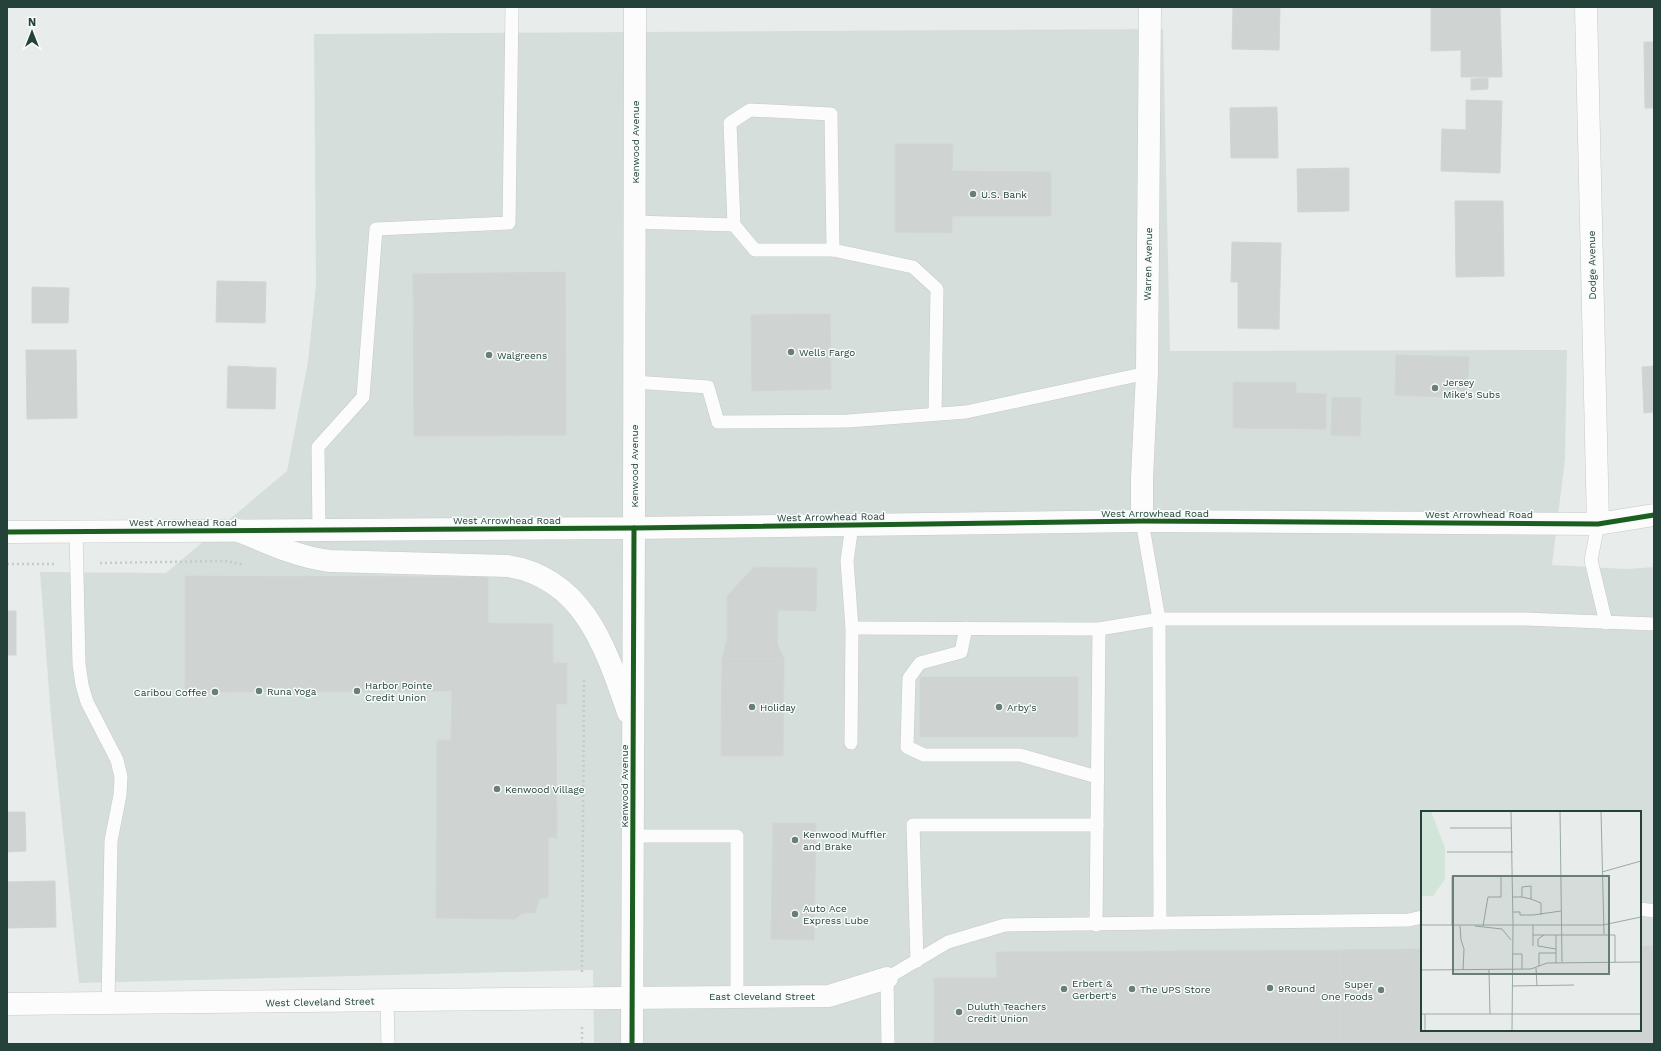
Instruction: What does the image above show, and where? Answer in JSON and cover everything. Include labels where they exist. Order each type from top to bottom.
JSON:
[{"type":"street","name":"Kenwood Avenue","points":[[632,1044],[635,7]]},
{"type":"street","name":"Warren Avenue","points":[[1142,521],[1146,373],[1150,7]]},
{"type":"street","name":"Dodge Avenue","points":[[1586,7],[1598,524]]},
{"type":"street","name":"West Arrowhead Road","points":[[7,532],[634,528],[1142,521],[1598,524],[1654,515]]},
{"type":"street","points":[[237,530],[297,555],[311,559],[330,561],[508,566],[524,568],[535,573],[562,590],[592,624],[610,660],[633,728]]},
{"type":"street","name":"East Cleveland Street","points":[[633,998],[829,996],[887,978]]},
{"type":"street","name":"West Cleveland Street","points":[[7,1004],[633,998]]},
{"type":"lane","points":[[319,530],[318,447],[363,397],[376,228],[509,223],[512,7]]},
{"type":"lane","points":[[833,250],[831,114],[750,110],[730,123],[734,225],[755,250],[833,250],[913,267],[938,289],[935,414]]},
{"type":"lane","points":[[634,222],[734,225]]},
{"type":"lane","points":[[634,382],[708,387],[718,422],[848,421],[966,412],[1146,373]]},
{"type":"lane","points":[[1142,521],[1159,619],[1160,922]]},
{"type":"lane","points":[[1598,524],[1591,560],[1606,623]]},
{"type":"lane","points":[[851,743],[852,628],[847,561],[852,525]]},
{"type":"lane","points":[[76,532],[76,564],[82,685],[87,702],[117,760],[121,777],[120,796],[111,841],[108,1004]]},
{"type":"lane","points":[[852,628],[1099,629],[1159,619],[1523,619],[1654,624]]},
{"type":"lane","points":[[966,628],[961,652],[920,663],[908,678],[907,746],[924,755],[1020,755],[1097,777]]},
{"type":"lane","points":[[1096,925],[1099,629]]},
{"type":"lane","points":[[917,960],[913,825],[1097,825]]},
{"type":"lane","points":[[633,836],[737,836],[737,996]]},
{"type":"lane","points":[[1641,910],[1654,911]]},
{"type":"lane","points":[[888,1044],[887,978],[948,942],[1005,925],[1402,920],[1421,917]]},
{"type":"lane","points":[[387,1001],[388,1044]]},
{"type":"path","points":[[7,564],[226,561],[246,565]]},
{"type":"path","points":[[582,1044],[584,671]]},
{"type":"shaded area","points":[[1163,29],[1170,351],[1567,350],[1565,459],[1552,565],[1626,569],[1654,567],[1654,1044],[594,1044],[593,970],[79,983],[51,717],[40,572],[166,573],[287,471],[308,362],[316,284],[314,34]]},
{"type":"building","points":[[1233,7],[1280,7],[1279,50],[1232,49]]},
{"type":"building","points":[[1431,7],[1500,7],[1502,77],[1461,77],[1461,50],[1431,51]]},
{"type":"building","points":[[1644,42],[1654,42],[1654,108],[1645,108]]},
{"type":"building","points":[[1488,78],[1488,89],[1471,90],[1471,79]]},
{"type":"building","points":[[1466,100],[1502,101],[1500,173],[1441,171],[1442,129],[1466,130]]},
{"type":"building","points":[[1277,107],[1278,158],[1231,158],[1230,108]]},
{"type":"building","name":"U.S. Bank","points":[[895,144],[953,144],[952,171],[1051,172],[1051,216],[952,216],[952,233],[895,232]]},
{"type":"building","points":[[1349,168],[1349,211],[1298,212],[1297,169]]},
{"type":"building","points":[[1455,201],[1503,201],[1504,276],[1456,277]]},
{"type":"building","points":[[1232,242],[1281,243],[1279,329],[1238,328],[1238,282],[1231,282]]},
{"type":"building","name":"Walgreens","points":[[565,272],[566,435],[414,436],[413,274]]},
{"type":"building","points":[[217,281],[266,282],[265,323],[216,322]]},
{"type":"building","points":[[32,287],[69,288],[68,323],[32,323]]},
{"type":"building","name":"Wells Fargo","points":[[830,314],[831,389],[752,391],[751,315]]},
{"type":"building","points":[[26,350],[76,350],[77,418],[27,419]]},
{"type":"building","points":[[1396,355],[1469,357],[1467,398],[1395,395]]},
{"type":"building","points":[[228,366],[276,368],[275,409],[227,408]]},
{"type":"building","points":[[1654,366],[1654,412],[1644,413],[1642,367]]},
{"type":"building","points":[[1233,382],[1296,382],[1296,393],[1326,394],[1326,429],[1233,428]]},
{"type":"building","points":[[1332,397],[1361,398],[1360,436],[1331,435]]},
{"type":"building","points":[[754,567],[817,568],[816,611],[778,610],[777,643],[784,659],[722,659],[727,639],[727,596]]},
{"type":"building","name":"Kenwood Village","points":[[185,576],[488,577],[488,623],[553,624],[553,663],[567,663],[567,704],[556,704],[557,838],[548,837],[548,898],[540,898],[535,913],[522,913],[515,919],[436,918],[437,740],[451,740],[452,691],[185,692]]},
{"type":"building","points":[[7,611],[16,611],[16,655],[7,655]]},
{"type":"building","name":"Holiday","points":[[722,659],[784,659],[783,756],[721,756]]},
{"type":"building","name":"Arby's","points":[[920,677],[1078,677],[1078,737],[920,737]]},
{"type":"building","points":[[7,812],[25,812],[26,851],[7,852]]},
{"type":"building","points":[[773,823],[816,823],[814,940],[771,939]]},
{"type":"building","points":[[55,881],[56,927],[7,928],[7,882]]},
{"type":"building","name":"Super One Foods","points":[[1641,946],[1654,946],[1654,1044],[1341,1044],[1341,950],[1421,949],[1421,1031],[1641,1031]]},
{"type":"building","points":[[1341,950],[1341,1044],[934,1044],[934,978],[997,978],[996,952]]},
{"type":"cycle path","points":[[7,532],[634,528],[1142,521],[1598,524],[1654,515]]},
{"type":"cycle path","points":[[632,1044],[634,528]]},
{"type":"place","name":"U.S. Bank","points":[[973,194]]},
{"type":"place","name":"Wells Fargo","points":[[791,352]]},
{"type":"place","name":"Walgreens","points":[[489,355]]},
{"type":"place","name":"Jersey Mike's Subs","points":[[1435,388]]},
{"type":"place","name":"Runa Yoga","points":[[259,691]]},
{"type":"place","name":"Harbor Pointe Credit Union","points":[[357,691]]},
{"type":"place","name":"Caribou Coffee","points":[[215,692]]},
{"type":"place","name":"Holiday","points":[[752,707]]},
{"type":"place","name":"Arby's","points":[[999,707]]},
{"type":"place","name":"Kenwood Village","points":[[497,789]]},
{"type":"place","name":"Kenwood Muffler and Brake","points":[[795,840]]},
{"type":"place","name":"Auto Ace Express Lube","points":[[795,914]]},
{"type":"place","name":"9Round","points":[[1270,988]]},
{"type":"place","name":"Erbert & Gerbert's","points":[[1064,989]]},
{"type":"place","name":"The UPS Store","points":[[1132,989]]},
{"type":"place","name":"Super One Foods","points":[[1381,990]]},
{"type":"place","name":"Duluth Teachers Credit Union","points":[[959,1012]]}]
